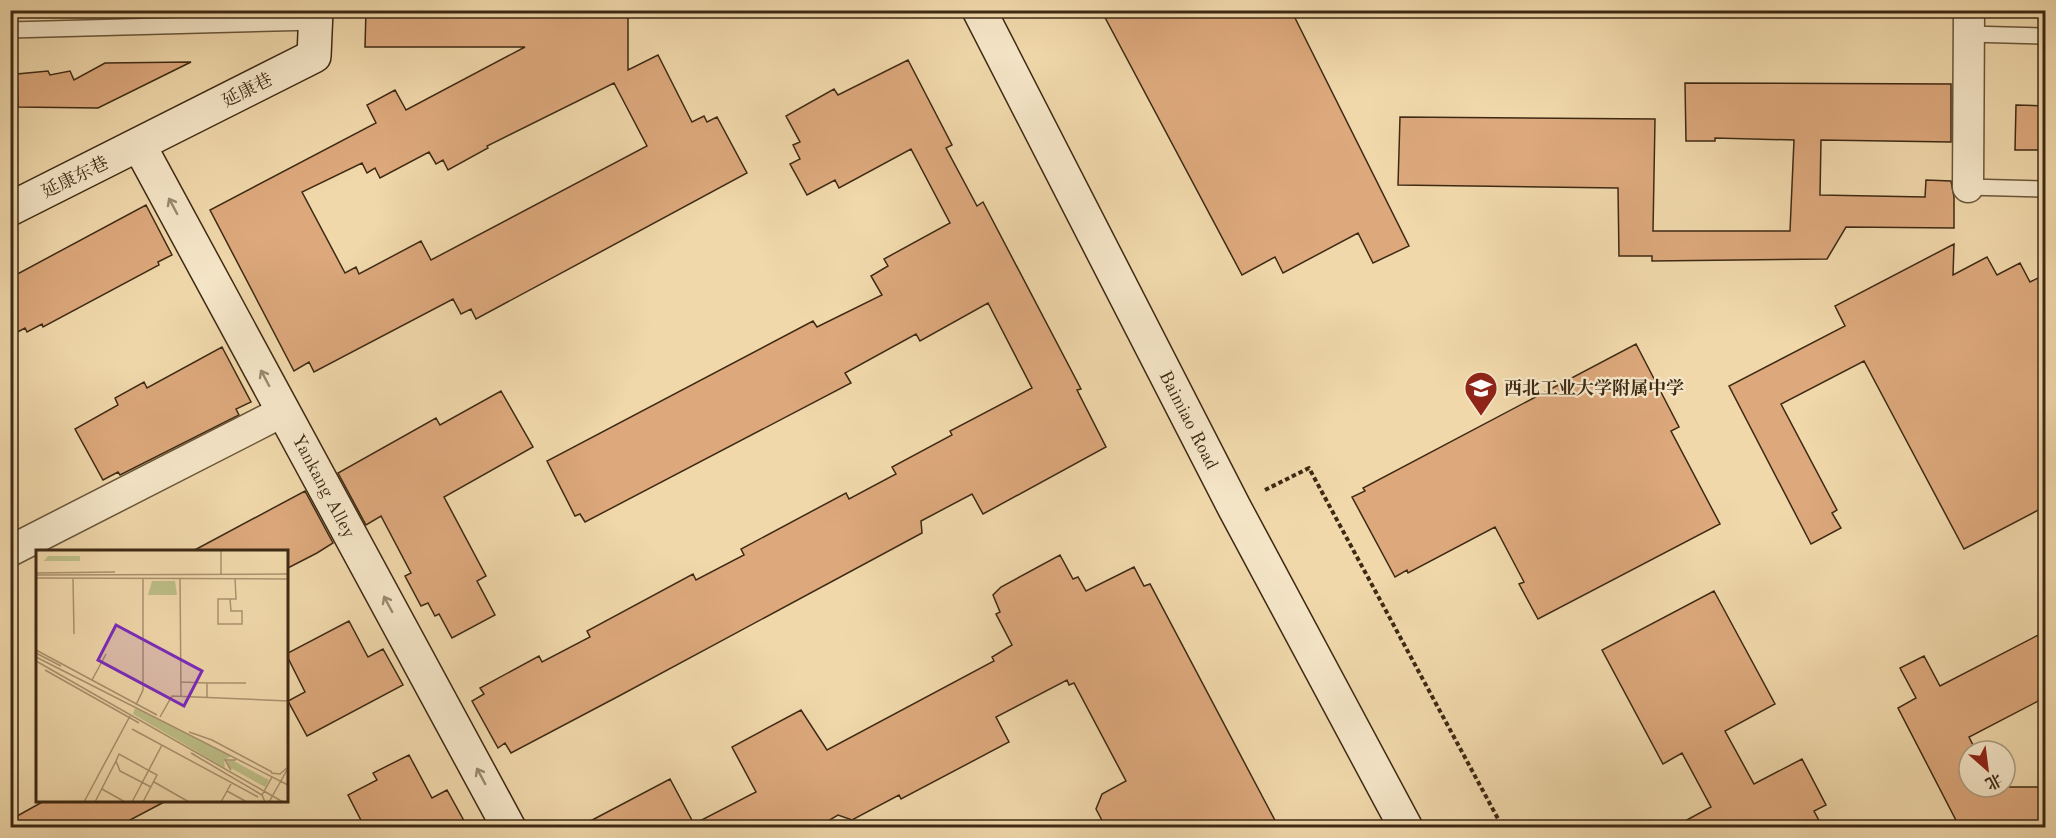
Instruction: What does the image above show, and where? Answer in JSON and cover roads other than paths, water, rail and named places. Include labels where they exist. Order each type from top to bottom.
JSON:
[{"type":"street","name":"Baimiao Road","points":[[979,10],[1234,507],[1406,828]]},
{"type":"street","name":"延康巷","points":[[139,145],[314,56],[315,16]]},
{"type":"street","points":[[1968,188],[1969,22]]},
{"type":"street","name":"延康东巷","points":[[10,208],[139,145]]},
{"type":"street","name":"Yankang Alley","points":[[139,145],[508,828]]},
{"type":"street","points":[[10,551],[284,411]]},
{"type":"lane","points":[[10,30],[315,16]]},
{"type":"lane","points":[[1969,22],[2046,36]]},
{"type":"lane","points":[[1968,188],[2046,189]]},
{"type":"place","name":"西北工业大学附属中学","points":[[1481,417]]}]
